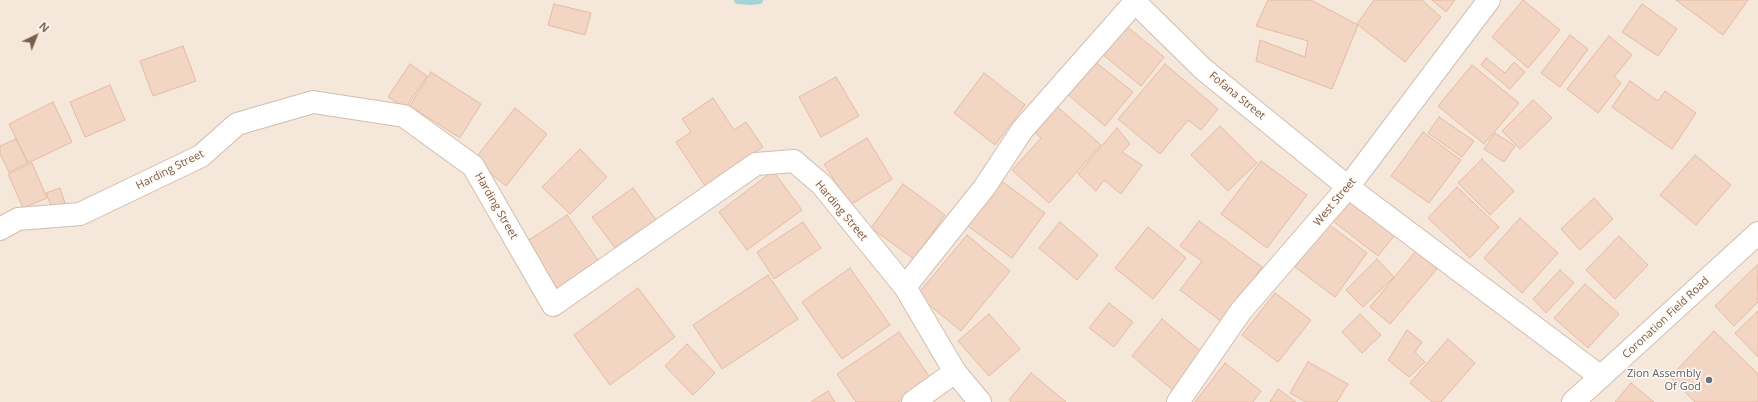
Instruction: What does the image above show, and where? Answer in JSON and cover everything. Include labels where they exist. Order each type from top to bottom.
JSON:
[{"type":"street","name":"West Street","points":[[1178,402],[1241,311],[1347,186],[1489,0]]},
{"type":"street","name":"Fofana Street","points":[[1134,1],[1202,68],[1347,186],[1601,377]]},
{"type":"street","points":[[905,287],[984,188],[1023,129],[1134,1]]},
{"type":"street","name":"Harding Street","points":[[0,229],[18,219],[80,214],[201,156],[237,124],[313,102],[404,116],[473,166],[553,305],[756,164],[794,162],[822,185],[905,287],[955,372],[980,402]]},
{"type":"street","name":"Coronation Field Road","points":[[1573,402],[1757,235]]},
{"type":"street","points":[[912,402],[955,372]]},
{"type":"shaded area","points":[[0,0],[1758,0],[1758,402],[0,402]]},
{"type":"building","points":[[1268,0],[1311,0],[1358,25],[1332,89],[1256,61],[1260,40],[1305,57],[1308,41],[1256,26]]},
{"type":"building","points":[[1374,0],[1422,0],[1441,17],[1405,62],[1357,24]]},
{"type":"building","points":[[1432,0],[1455,0],[1446,12]]},
{"type":"building","points":[[1523,0],[1560,30],[1528,68],[1492,37]]},
{"type":"building","points":[[1676,0],[1748,0],[1723,35]]},
{"type":"building","points":[[554,4],[591,13],[585,35],[548,25]]},
{"type":"building","points":[[1642,4],[1677,29],[1658,56],[1622,32]]},
{"type":"building","points":[[1125,25],[1164,57],[1141,86],[1102,54]]},
{"type":"building","points":[[1570,35],[1588,49],[1560,87],[1541,73]]},
{"type":"building","points":[[1609,36],[1632,55],[1614,77],[1621,83],[1598,113],[1567,89]]},
{"type":"building","points":[[183,46],[196,81],[153,96],[140,61]]},
{"type":"building","points":[[1486,58],[1505,73],[1514,62],[1525,72],[1510,89],[1481,65]]},
{"type":"building","points":[[1093,60],[1133,92],[1105,126],[1066,93]]},
{"type":"building","points":[[410,64],[427,76],[406,108],[388,97]]},
{"type":"building","points":[[1165,64],[1218,109],[1201,130],[1188,120],[1160,154],[1118,119]]},
{"type":"building","points":[[1472,65],[1519,103],[1484,144],[1438,106]]},
{"type":"building","points":[[431,72],[481,104],[460,138],[410,106]]},
{"type":"building","points":[[984,73],[1025,105],[995,145],[954,113]]},
{"type":"building","points":[[836,77],[859,116],[821,137],[799,97]]},
{"type":"building","points":[[1630,81],[1658,101],[1665,91],[1696,113],[1672,149],[1612,107]]},
{"type":"building","points":[[110,85],[125,120],[85,137],[70,102]]},
{"type":"building","points":[[713,98],[734,130],[746,122],[763,147],[705,186],[676,142],[691,132],[682,119]]},
{"type":"building","points":[[1533,100],[1552,118],[1520,149],[1502,131]]},
{"type":"building","points":[[53,102],[72,142],[28,163],[9,124]]},
{"type":"building","points":[[1052,102],[1101,145],[1049,203],[1012,170],[1041,138],[1029,127]]},
{"type":"building","points":[[515,108],[547,134],[506,186],[474,160]]},
{"type":"building","points":[[1439,117],[1474,141],[1462,157],[1428,133]]},
{"type":"building","points":[[1220,126],[1257,163],[1228,191],[1191,155]]},
{"type":"building","points":[[1117,128],[1130,144],[1122,152],[1142,165],[1121,194],[1104,180],[1096,191],[1078,174]]},
{"type":"building","points":[[1423,132],[1461,160],[1429,203],[1391,176]]},
{"type":"building","points":[[1495,133],[1515,146],[1504,162],[1484,149]]},
{"type":"building","points":[[867,138],[892,179],[850,205],[824,164]]},
{"type":"building","points":[[16,139],[28,163],[9,172],[0,154],[0,146]]},
{"type":"building","points":[[580,149],[607,177],[570,214],[542,187]]},
{"type":"building","points":[[1695,155],[1731,185],[1696,225],[1660,195]]},
{"type":"building","points":[[1482,159],[1514,191],[1490,215],[1458,183]]},
{"type":"building","points":[[1261,161],[1307,195],[1267,248],[1221,214]]},
{"type":"building","points":[[32,163],[47,198],[23,208],[8,174]]},
{"type":"building","points":[[773,171],[802,210],[747,250],[719,212]]},
{"type":"building","points":[[1000,180],[1045,213],[1012,258],[968,226]]},
{"type":"building","points":[[903,184],[945,215],[914,259],[871,228]]},
{"type":"building","points":[[1457,187],[1499,227],[1470,258],[1428,218]]},
{"type":"building","points":[[60,188],[65,203],[52,208],[46,193]]},
{"type":"building","points":[[633,188],[656,220],[615,248],[592,217]]},
{"type":"building","points":[[1352,196],[1398,231],[1378,256],[1333,221]]},
{"type":"building","points":[[1594,198],[1613,219],[1580,250],[1561,229]]},
{"type":"building","points":[[567,215],[600,263],[559,291],[526,242]]},
{"type":"building","points":[[1520,218],[1558,253],[1522,293],[1484,258]]},
{"type":"building","points":[[1199,221],[1262,267],[1222,322],[1180,290],[1202,261],[1180,246]]},
{"type":"building","points":[[803,222],[821,248],[774,279],[757,252]]},
{"type":"building","points":[[1060,222],[1098,255],[1077,280],[1039,248]]},
{"type":"building","points":[[1327,223],[1367,253],[1335,297],[1295,267]]},
{"type":"building","points":[[1148,227],[1186,258],[1153,299],[1115,268]]},
{"type":"building","points":[[967,235],[1010,271],[961,331],[917,295]]},
{"type":"building","points":[[1619,236],[1648,265],[1615,299],[1586,270]]},
{"type":"building","points":[[1416,251],[1437,269],[1390,324],[1370,307]]},
{"type":"building","points":[[1377,259],[1394,277],[1363,307],[1346,290]]},
{"type":"building","points":[[1757,265],[1758,302],[1734,326],[1715,306]]},
{"type":"building","points":[[850,268],[890,325],[842,359],[802,302]]},
{"type":"building","points":[[1560,270],[1574,283],[1546,313],[1533,299]]},
{"type":"building","points":[[768,275],[798,319],[722,369],[693,325]]},
{"type":"building","points":[[1585,284],[1619,314],[1588,348],[1554,318]]},
{"type":"building","points":[[638,288],[675,337],[610,385],[574,335]]},
{"type":"building","points":[[1275,293],[1311,320],[1278,362],[1242,335]]},
{"type":"building","points":[[1109,303],[1133,322],[1114,347],[1089,328]]},
{"type":"building","points":[[1758,311],[1758,357],[1735,333]]},
{"type":"building","points":[[989,314],[1020,349],[989,376],[958,341]]},
{"type":"building","points":[[1360,314],[1381,335],[1362,353],[1342,332]]},
{"type":"building","points":[[1162,319],[1204,354],[1174,391],[1132,356]]},
{"type":"building","points":[[1407,330],[1422,342],[1415,352],[1425,362],[1409,377],[1388,360]]},
{"type":"building","points":[[1714,331],[1758,374],[1758,402],[1695,402],[1670,377]]},
{"type":"building","points":[[899,332],[931,379],[898,402],[856,402],[837,374]]},
{"type":"building","points":[[1448,339],[1475,363],[1441,402],[1432,402],[1410,383]]},
{"type":"building","points":[[687,344],[715,373],[693,395],[665,366]]},
{"type":"building","points":[[1308,362],[1348,384],[1337,402],[1306,402],[1290,393]]},
{"type":"building","points":[[1225,363],[1261,391],[1253,402],[1195,402]]},
{"type":"building","points":[[1031,373],[1066,402],[1011,402],[1009,400]]},
{"type":"building","points":[[1631,383],[1654,402],[1615,402]]},
{"type":"building","points":[[1278,389],[1296,402],[1270,402]]},
{"type":"building","points":[[828,391],[835,402],[811,402]]},
{"type":"waterway","points":[[738,0],[759,0]]},
{"type":"place","name":"Zion Assembly Of God","points":[[1709,380]]}]
